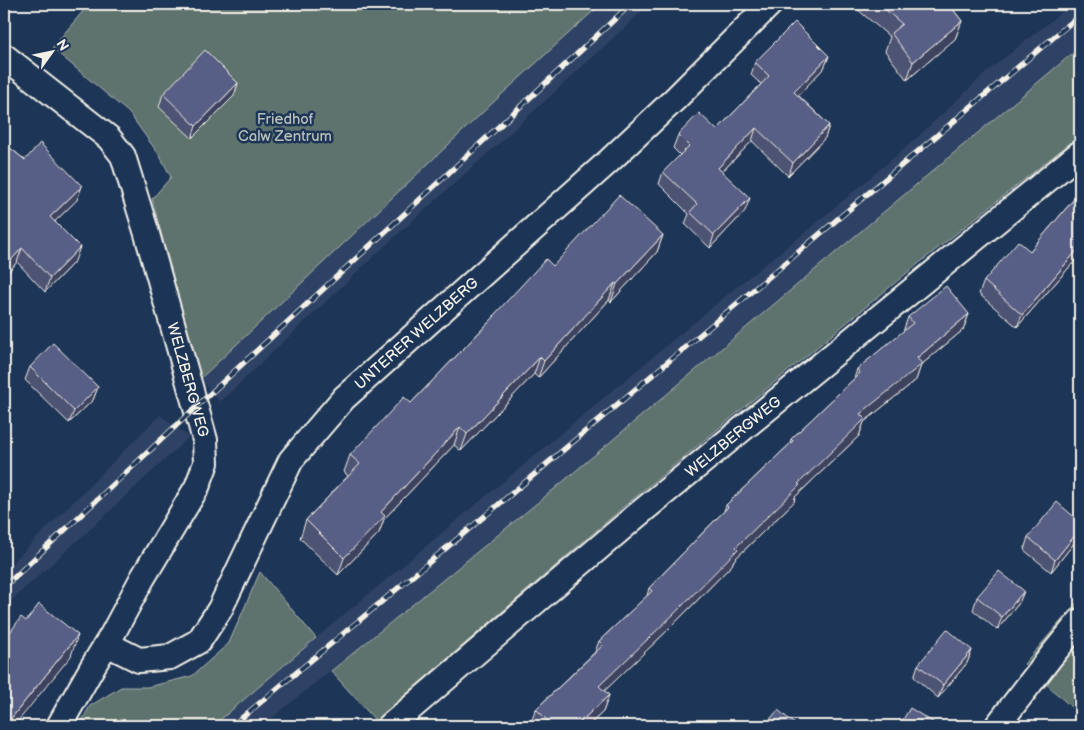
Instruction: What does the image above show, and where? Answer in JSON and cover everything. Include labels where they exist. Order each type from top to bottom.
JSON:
[{"type":"street","name":"UNTERER WELZBERG","points":[[107,644],[139,660],[170,657],[199,641],[220,609],[292,460],[344,398],[608,162],[676,98],[770,4]]},
{"type":"street","name":"WELZBERGWEG","points":[[4,56],[109,138],[123,156],[205,440],[206,463],[197,487],[142,579],[112,636],[92,666],[59,726]]},
{"type":"street","name":"WELZBERGWEG","points":[[393,725],[644,510],[1080,153]]},
{"type":"street","points":[[997,726],[1080,621]]},
{"type":"shaded area","points":[[601,4],[650,4],[388,243],[220,402],[200,379],[500,96]]},
{"type":"shaded area","points":[[1072,4],[1080,4],[1080,47],[924,179],[547,495],[262,726],[213,726],[739,285],[808,230],[910,144],[989,70]]},
{"type":"shaded area","points":[[160,415],[189,437],[4,607],[4,571]]},
{"type":"green space","name":"Friedhof Calw Zentrum","points":[[89,4],[601,4],[500,96],[200,379],[152,199],[171,177],[160,156],[129,113],[52,48]]},
{"type":"green space","points":[[1080,47],[1080,135],[913,268],[627,504],[376,721],[331,671],[547,495]]},
{"type":"green space","points":[[260,572],[316,638],[213,726],[79,726],[90,706],[121,687],[148,687],[192,676],[229,643]]},
{"type":"green space","points":[[1080,599],[1080,715],[1024,664]]},
{"type":"building","points":[[879,4],[949,4],[962,21],[913,62],[891,33],[902,24]]},
{"type":"building","points":[[795,22],[829,56],[794,92],[829,125],[793,163],[756,128],[718,168],[750,198],[714,235],[690,212],[697,204],[663,172],[689,146],[678,135],[699,113],[717,130],[769,76],[755,62]]},
{"type":"building","points":[[205,50],[238,83],[196,126],[163,94]]},
{"type":"building","points":[[4,143],[25,160],[40,143],[82,186],[50,217],[80,247],[50,278],[22,248],[4,268]]},
{"type":"building","points":[[1080,192],[1080,247],[1022,315],[984,281],[1018,241],[1030,251]]},
{"type":"building","points":[[619,195],[663,235],[617,284],[615,283],[544,361],[540,357],[467,434],[460,427],[381,512],[385,516],[344,558],[306,520],[360,464],[350,455],[404,397],[411,403],[495,316],[546,259],[553,266]]},
{"type":"building","points":[[946,286],[969,314],[917,358],[922,364],[860,414],[865,419],[736,547],[738,549],[675,613],[599,686],[609,695],[576,726],[553,726],[536,709],[603,645],[599,641],[652,591],[649,588],[728,507],[726,505],[860,373],[857,369],[913,323],[908,317]]},
{"type":"building","points":[[53,343],[98,387],[74,411],[30,367]]},
{"type":"building","points":[[1057,502],[1080,522],[1080,529],[1055,560],[1028,537]]},
{"type":"building","points":[[999,571],[1024,591],[1002,617],[977,597]]},
{"type":"building","points":[[39,604],[78,635],[4,726],[4,641],[21,617],[26,621]]},
{"type":"building","points":[[947,629],[972,650],[943,685],[918,665]]},
{"type":"building","points":[[910,708],[939,726],[899,726]]},
{"type":"building","points":[[778,710],[797,726],[764,726]]},
{"type":"railway","points":[[4,587],[631,4]]},
{"type":"railway","points":[[232,726],[492,510],[1080,15]]}]
